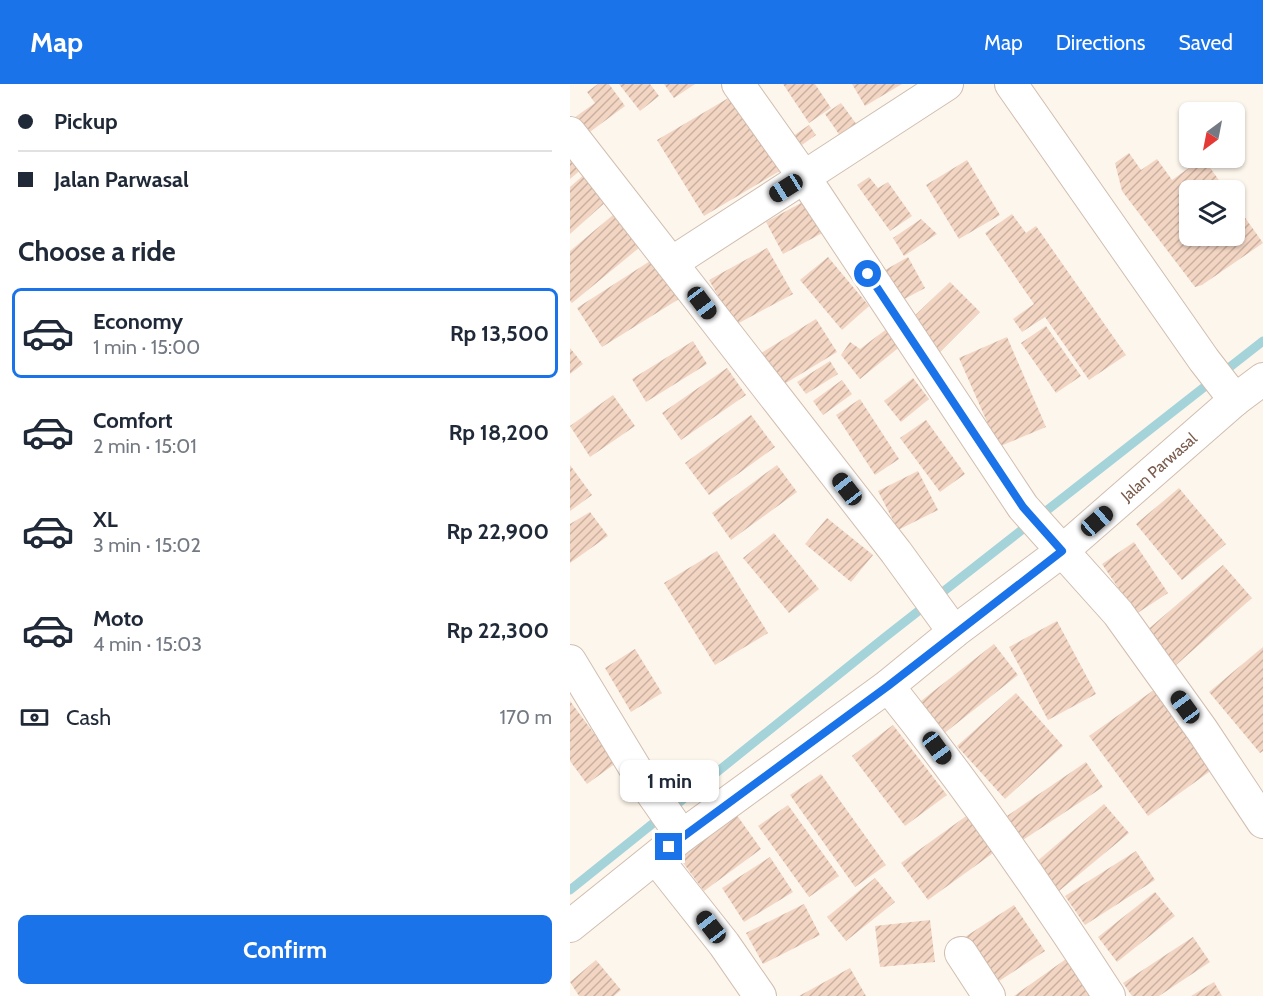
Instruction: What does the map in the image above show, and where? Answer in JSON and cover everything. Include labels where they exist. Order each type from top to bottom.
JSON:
[{"type":"street","points":[[738,84],[804,177],[1042,529],[1118,613],[1202,730],[1263,822]]},
{"type":"street","points":[[673,262],[947,84]]},
{"type":"street","points":[[1011,84],[1204,360],[1233,396]]},
{"type":"street","points":[[570,133],[673,262],[896,552],[948,624]]},
{"type":"street","name":"Jalan Parwasal","points":[[570,926],[682,836],[888,686],[1042,529],[1233,396],[1263,379]]},
{"type":"street","points":[[570,661],[638,773],[682,836]]},
{"type":"street","points":[[888,686],[944,757],[1063,925],[1109,996]]},
{"type":"street","points":[[656,858],[724,945],[760,996]]},
{"type":"street","points":[[961,953],[989,996]]},
{"type":"building","points":[[598,84],[609,84],[625,106],[583,137],[571,120],[595,103],[587,92]]},
{"type":"building","points":[[619,84],[650,84],[659,96],[640,111]]},
{"type":"building","points":[[664,84],[695,84],[674,98]]},
{"type":"building","points":[[783,84],[815,84],[831,108],[809,123]]},
{"type":"building","points":[[852,84],[902,84],[865,106]]},
{"type":"building","points":[[737,93],[783,169],[704,216],[657,140]]},
{"type":"building","points":[[841,103],[860,129],[843,140],[825,114]]},
{"type":"building","points":[[809,125],[816,135],[799,147],[786,141]]},
{"type":"building","points":[[570,152],[583,168],[570,179]]},
{"type":"building","points":[[1129,153],[1141,170],[1157,159],[1172,180],[1189,168],[1210,168],[1219,180],[1179,180],[1179,246],[1245,246],[1245,218],[1263,243],[1202,285],[1195,287],[1122,191],[1115,163]]},
{"type":"building","points":[[967,160],[1000,215],[959,239],[926,185]]},
{"type":"building","points":[[586,173],[609,199],[570,234],[570,187]]},
{"type":"building","points":[[869,177],[878,188],[888,182],[912,216],[890,231],[857,185]]},
{"type":"building","points":[[812,197],[830,229],[783,254],[766,222]]},
{"type":"building","points":[[1012,214],[1026,233],[1036,226],[1126,355],[1089,380],[1045,317],[1022,332],[1013,319],[1034,304],[985,233]]},
{"type":"building","points":[[613,215],[640,247],[572,303],[570,301],[570,251]]},
{"type":"building","points":[[921,219],[937,234],[904,256],[893,238]]},
{"type":"building","points":[[767,248],[793,294],[735,325],[709,280]]},
{"type":"building","points":[[661,254],[687,294],[602,347],[577,308]]},
{"type":"building","points":[[828,257],[869,306],[842,330],[800,280]]},
{"type":"building","points":[[908,257],[925,288],[897,303],[880,273]]},
{"type":"building","points":[[950,282],[980,312],[940,352],[909,321]]},
{"type":"building","points":[[816,319],[837,352],[781,386],[761,353]]},
{"type":"building","points":[[1046,326],[1081,376],[1056,393],[1021,343]]},
{"type":"building","points":[[888,328],[902,345],[860,379],[841,355],[850,342],[860,349]]},
{"type":"building","points":[[1007,337],[1046,427],[998,447],[959,358]]},
{"type":"building","points":[[693,341],[707,364],[646,402],[632,379]]},
{"type":"building","points":[[570,348],[583,364],[570,374]]},
{"type":"building","points":[[830,361],[838,374],[806,394],[797,382]]},
{"type":"building","points":[[727,368],[746,395],[681,440],[662,413]]},
{"type":"building","points":[[913,378],[929,399],[901,422],[884,401]]},
{"type":"building","points":[[842,380],[852,394],[823,415],[813,401]]},
{"type":"building","points":[[613,395],[635,426],[590,457],[570,426]]},
{"type":"building","points":[[860,399],[899,459],[875,475],[836,415]]},
{"type":"building","points":[[751,415],[775,447],[709,495],[685,463]]},
{"type":"building","points":[[926,420],[965,474],[940,492],[900,438]]},
{"type":"building","points":[[570,465],[592,495],[570,511]]},
{"type":"building","points":[[777,465],[797,492],[731,540],[712,513]]},
{"type":"building","points":[[918,471],[938,510],[898,530],[878,491]]},
{"type":"building","points":[[1179,488],[1226,544],[1182,580],[1136,524]]},
{"type":"building","points":[[590,512],[608,536],[570,563],[570,524]]},
{"type":"building","points":[[827,518],[873,555],[851,582],[805,544]]},
{"type":"building","points":[[774,533],[819,589],[789,613],[743,558]]},
{"type":"building","points":[[1134,542],[1168,593],[1136,614],[1102,564]]},
{"type":"building","points":[[717,551],[768,633],[715,665],[664,583]]},
{"type":"building","points":[[1223,565],[1252,598],[1175,666],[1145,632]]},
{"type":"building","points":[[1057,621],[1096,694],[1048,720],[1009,647]]},
{"type":"building","points":[[994,644],[1018,675],[942,735],[917,704]]},
{"type":"building","points":[[1263,647],[1263,751],[1260,753],[1209,692]]},
{"type":"building","points":[[635,649],[662,693],[631,712],[605,668]]},
{"type":"building","points":[[1158,687],[1216,767],[1148,816],[1089,736]]},
{"type":"building","points":[[1016,693],[1063,746],[1005,799],[957,746]]},
{"type":"building","points":[[570,701],[616,763],[587,784],[570,761]]},
{"type":"building","points":[[893,725],[947,795],[905,826],[852,756]]},
{"type":"building","points":[[1086,762],[1103,787],[1023,840],[1007,816]]},
{"type":"building","points":[[821,774],[886,865],[855,887],[790,795]]},
{"type":"building","points":[[1104,804],[1129,833],[1059,891],[1035,863]]},
{"type":"building","points":[[788,805],[839,876],[809,897],[758,826]]},
{"type":"building","points":[[736,814],[761,849],[704,891],[678,856]]},
{"type":"building","points":[[969,814],[996,851],[928,900],[901,863]]},
{"type":"building","points":[[1136,851],[1155,880],[1085,925],[1065,896]]},
{"type":"building","points":[[770,857],[793,892],[744,922],[722,888]]},
{"type":"building","points":[[875,878],[895,902],[846,941],[827,917]]},
{"type":"building","points":[[1155,892],[1175,916],[1117,962],[1098,937]]},
{"type":"building","points":[[804,904],[820,935],[763,964],[746,933]]},
{"type":"building","points":[[1014,905],[1045,951],[996,983],[965,937]]},
{"type":"building","points":[[930,920],[935,962],[880,967],[875,926]]},
{"type":"building","points":[[1193,937],[1210,962],[1159,996],[1132,996],[1123,983]]},
{"type":"building","points":[[1066,959],[1092,996],[1014,996]]},
{"type":"building","points":[[596,960],[621,990],[614,996],[579,996],[570,982]]},
{"type":"building","points":[[850,968],[866,996],[799,996]]},
{"type":"building","points":[[1214,982],[1222,996],[1191,996]]},
{"type":"waterway","points":[[570,890],[884,638],[1263,341]]},
{"type":"route","points":[[669,847],[888,686],[954,632],[1062,551],[1023,507],[868,274]]}]
